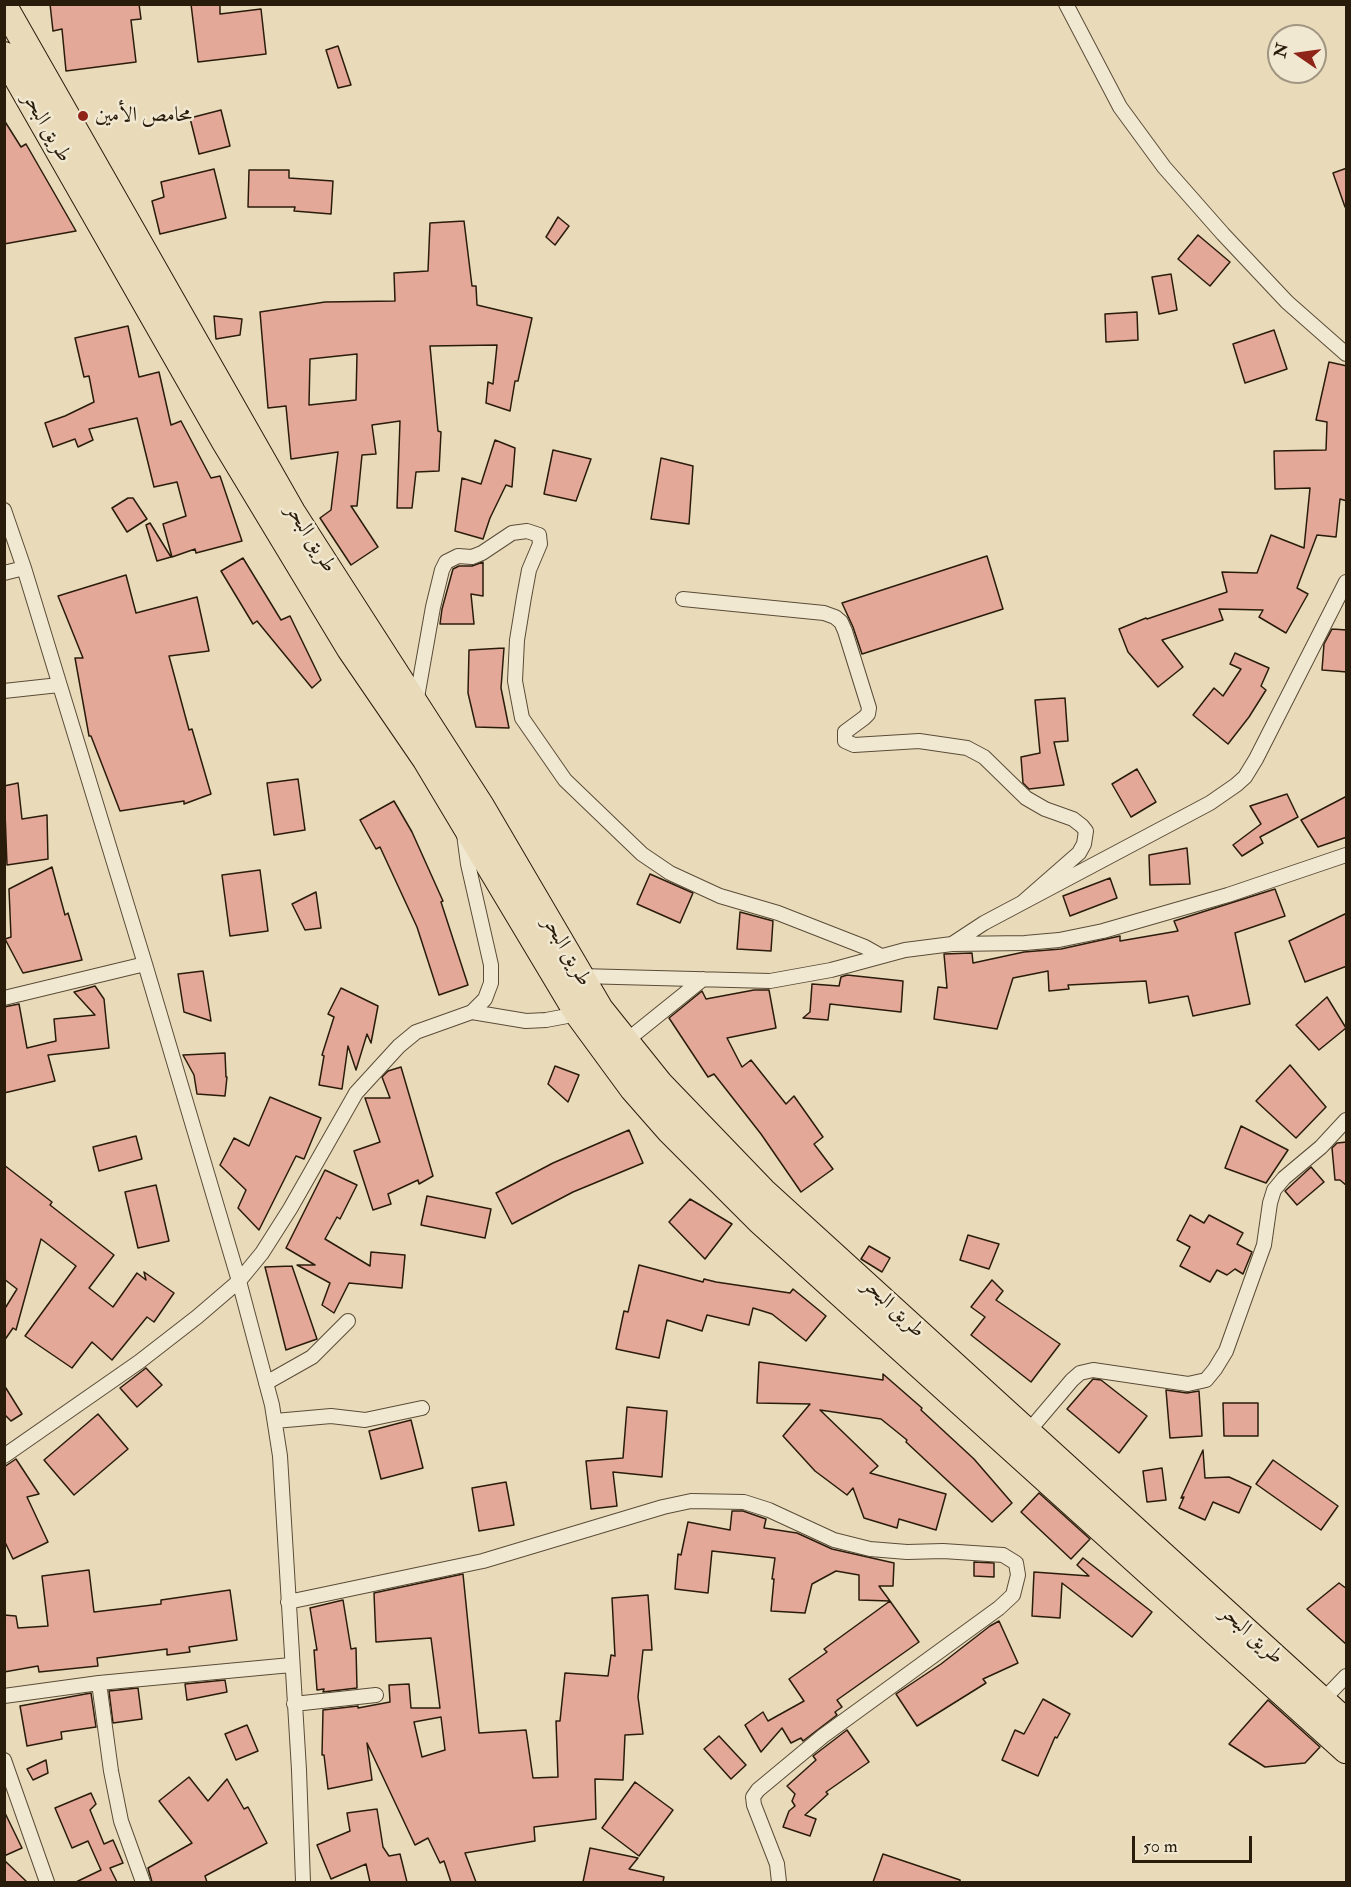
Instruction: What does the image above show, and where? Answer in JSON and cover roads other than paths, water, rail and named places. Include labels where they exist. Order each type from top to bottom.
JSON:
[{"type":"highway","name":"طريق البحر","points":[[4,6],[217,402],[225,442],[313,566],[416,704],[481,806],[600,1009],[660,1084],[763,1191],[1347,1722]]},
{"type":"highway","name":"طريق البحر","points":[[4,55],[217,402]]},
{"type":"highway","name":"طريق البحر","points":[[313,566],[350,649],[426,760],[578,1014],[633,1089],[669,1130],[760,1221],[1347,1750]]},
{"type":"street","points":[[1066,4],[1120,107],[1164,167],[1287,302],[1347,354]]},
{"type":"street","points":[[4,510],[24,568],[145,964],[239,1281],[266,1383],[280,1456],[299,1770],[303,1882]]},
{"type":"street","points":[[416,704],[433,608],[446,562],[458,556],[472,557],[482,553],[512,532],[528,531],[539,535],[540,544],[529,570],[514,681],[522,718],[566,780],[642,854],[670,873],[720,896],[778,913],[865,947],[881,956]]},
{"type":"street","points":[[4,573],[24,568]]},
{"type":"street","points":[[952,944],[984,923],[1210,802],[1245,777],[1347,582]]},
{"type":"street","points":[[683,599],[824,613],[835,617],[841,622],[845,631],[869,708],[864,718],[845,732],[845,741],[854,745],[920,741],[967,748],[984,757],[1026,798],[1082,826],[1086,831],[1079,853],[1023,902]]},
{"type":"street","points":[[4,691],[59,685]]},
{"type":"street","points":[[4,1456],[139,1362],[239,1281],[262,1253],[290,1209],[356,1093],[373,1072],[416,1032],[472,1012],[484,999],[491,983],[491,965],[468,864],[464,825]]},
{"type":"street","points":[[580,976],[770,981],[831,970],[905,950],[952,944],[1059,940],[1103,931],[1228,895],[1347,855]]},
{"type":"street","points":[[4,998],[145,964]]},
{"type":"street","points":[[626,1041],[703,979]]},
{"type":"street","points":[[472,1012],[525,1021],[578,1014]]},
{"type":"street","points":[[1027,1433],[1080,1373],[1093,1370],[1188,1384],[1206,1380],[1226,1352],[1257,1267],[1264,1245],[1274,1190],[1284,1178],[1321,1148],[1347,1120]]},
{"type":"street","points":[[266,1383],[312,1357],[348,1321]]},
{"type":"street","points":[[274,1421],[331,1416],[365,1420],[422,1408]]},
{"type":"street","points":[[288,1602],[483,1561],[663,1507],[692,1501],[744,1502],[769,1510],[834,1540],[870,1549],[1003,1555],[1016,1563],[1018,1575],[1013,1594],[999,1608],[823,1736],[758,1790],[753,1797],[754,1805],[777,1864],[779,1882]]},
{"type":"street","points":[[4,1696],[99,1683],[291,1665]]},
{"type":"street","points":[[1322,1701],[1347,1676]]},
{"type":"street","points":[[99,1683],[111,1771],[121,1821],[143,1882]]},
{"type":"street","points":[[294,1704],[376,1695]]},
{"type":"street","points":[[4,1760],[47,1882]]},
{"type":"place","name":"محامص الأمين","points":[[83,116]]}]
